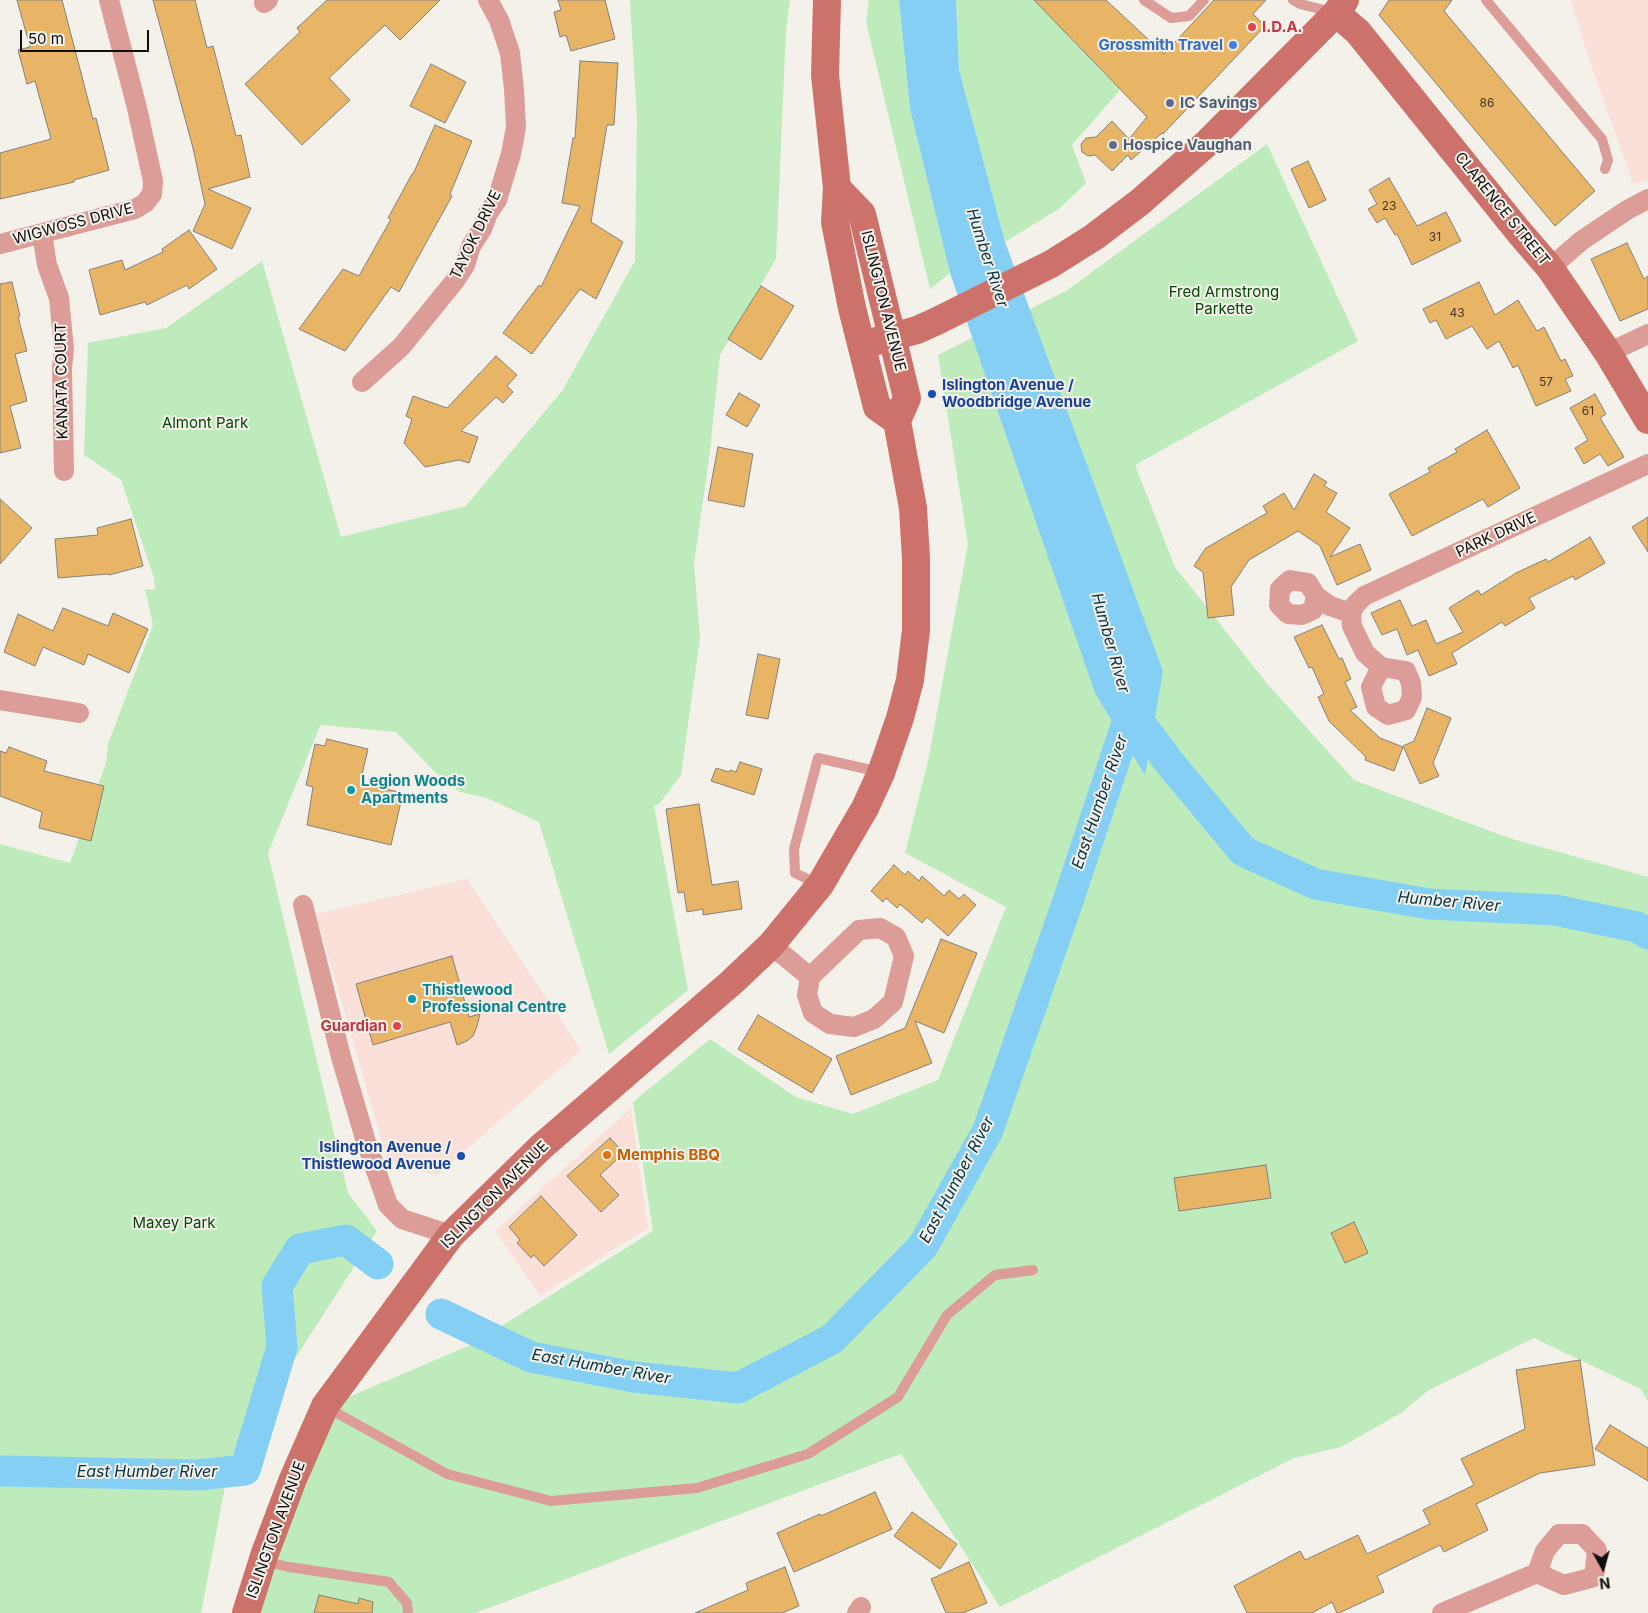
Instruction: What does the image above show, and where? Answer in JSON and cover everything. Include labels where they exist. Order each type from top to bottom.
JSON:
[{"type":"main road","name":"ISLINGTON AVENUE","points":[[827,0],[825,75],[837,188],[835,222],[877,408],[897,421]]},
{"type":"main road","points":[[862,345],[917,330],[937,321],[1051,264],[1094,237],[1147,196],[1206,144],[1340,6]]},
{"type":"main road","name":"CLARENCE STREET","points":[[1340,6],[1358,32],[1550,268],[1608,353],[1648,420]]},
{"type":"main road","name":"ISLINGTON AVENUE","points":[[246,1613],[262,1561],[293,1480],[325,1406],[451,1235],[541,1147],[732,982],[771,945],[820,885],[865,808],[880,773],[900,718],[910,680],[916,630],[916,559],[913,508],[897,421],[907,398],[862,214],[837,188]]},
{"type":"street","name":"WIGWOSS DRIVE","points":[[0,244],[135,209],[145,203],[152,194],[153,181],[137,108],[108,0]]},
{"type":"street","name":"TAYOK DRIVE","points":[[362,382],[401,347],[454,282],[465,265],[471,246],[482,230],[488,213],[497,200],[516,127],[510,53],[499,20],[488,0]]},
{"type":"street","points":[[1550,268],[1581,241],[1627,210],[1648,199]]},
{"type":"street","name":"KANATA COURT","points":[[42,234],[47,265],[59,298],[64,349],[62,368],[64,471]]},
{"type":"street","points":[[1608,353],[1648,334]]},
{"type":"street","name":"PARK DRIVE","points":[[1351,613],[1355,605],[1364,596],[1648,464]]},
{"type":"street","points":[[1316,596],[1330,606],[1351,613],[1352,626],[1365,653],[1381,667]]},
{"type":"street","points":[[0,700],[79,713]]},
{"type":"street","points":[[303,905],[341,1057],[366,1142],[388,1205],[402,1219],[451,1235]]},
{"type":"street","points":[[880,928],[896,936],[904,956],[893,1002],[874,1019],[854,1027],[830,1024],[814,1013],[806,995],[810,977],[860,930],[880,928]]},
{"type":"street","points":[[771,945],[810,977]]},
{"type":"street","points":[[1442,1613],[1537,1572]]},
{"type":"lane","points":[[1144,0],[1171,18],[1189,16],[1204,0]]},
{"type":"lane","points":[[1293,0],[1300,4],[1340,6]]},
{"type":"lane","points":[[1486,0],[1602,139],[1608,160],[1605,169]]},
{"type":"lane","points":[[820,885],[796,873],[794,849],[818,758],[880,773]]},
{"type":"lane","points":[[325,1406],[447,1474],[551,1501],[697,1488],[808,1454],[898,1397],[947,1315],[995,1275],[1033,1270]]},
{"type":"lane","points":[[262,1561],[289,1567],[389,1582],[407,1603],[408,1613]]},
{"type":"shaded area","points":[[1571,0],[1648,0],[1648,180],[1633,184],[1588,56]]},
{"type":"shaded area","points":[[467,879],[581,1050],[436,1176],[387,1159],[316,914]]},
{"type":"shaded area","points":[[631,1108],[648,1228],[540,1296],[495,1231]]},
{"type":"green space","name":"Maxey Park","points":[[630,0],[790,0],[786,31],[776,259],[720,355],[710,451],[694,564],[700,638],[681,775],[660,803],[654,806],[688,990],[609,1054],[539,822],[487,798],[460,792],[437,774],[396,732],[320,726],[268,853],[348,1193],[377,1231],[230,1460],[201,1613],[0,1613],[0,844],[70,863],[106,763],[108,744],[153,625],[145,589],[155,590],[154,578],[121,480],[84,455],[88,343],[166,328],[262,261],[341,537],[466,506],[562,391],[635,261],[637,119]]},
{"type":"green space","points":[[869,0],[899,0],[910,109],[950,273],[930,289],[866,22]]},
{"type":"green space","points":[[956,0],[1038,0],[1038,4],[1120,90],[1072,145],[1086,183],[1060,208],[1005,242],[959,70]]},
{"type":"green space","name":"Fred Armstrong Parkette","points":[[1267,144],[1358,341],[1135,465],[1175,567],[1269,686],[1354,780],[1509,838],[1648,877],[1648,1402],[1641,1389],[1534,1338],[1429,1390],[1401,1413],[1341,1447],[1294,1458],[1000,1607],[901,1454],[475,1613],[258,1613],[332,1404],[473,1344],[653,1231],[633,1102],[710,1039],[796,1097],[853,1114],[938,1080],[1006,907],[905,853],[928,761],[968,544],[938,355],[1066,291]]},
{"type":"water","points":[[899,0],[956,0],[959,70],[1005,242],[1163,671],[1145,775],[1095,693],[950,273],[910,109]]},
{"type":"building","points":[[17,0],[62,0],[93,119],[96,118],[109,170],[74,180],[74,182],[0,199],[0,153],[51,139],[35,81],[27,84],[18,50],[30,47]]},
{"type":"building","points":[[153,0],[195,0],[207,48],[213,46],[236,136],[241,135],[250,177],[208,189],[251,208],[232,249],[193,231],[205,204],[193,148]]},
{"type":"building","points":[[327,0],[440,0],[400,40],[385,25],[329,78],[350,100],[302,145],[245,84],[300,32],[297,28]]},
{"type":"building","points":[[558,0],[605,0],[615,39],[571,51],[566,35],[560,37],[554,12],[561,10]]},
{"type":"building","points":[[1034,0],[1106,0],[1164,54],[1214,0],[1266,0],[1253,14],[1265,26],[1163,134],[1131,160],[1128,155],[1112,171],[1095,155],[1088,156],[1082,152],[1081,144],[1086,138],[1096,137],[1112,121],[1129,139],[1147,117]]},
{"type":"building","points":[[1389,0],[1452,0],[1444,11],[1595,191],[1555,226],[1379,15]]},
{"type":"building","points":[[580,61],[618,63],[614,125],[607,125],[591,222],[623,242],[596,299],[580,289],[532,354],[503,333],[539,285],[541,287],[580,206],[562,203],[573,138],[575,138]]},
{"type":"building","points":[[431,64],[466,82],[445,123],[410,106]]},
{"type":"building","points":[[435,125],[472,141],[450,194],[452,196],[399,292],[391,287],[345,351],[299,329],[343,269],[359,276],[391,219],[388,218],[413,174]]},
{"type":"building","points":[[1308,161],[1326,200],[1309,208],[1291,169]]},
{"type":"building","points":[[1389,178],[1417,226],[1446,212],[1461,241],[1412,265],[1397,234],[1395,235],[1385,218],[1377,223],[1368,209],[1377,204],[1369,190]]},
{"type":"building","points":[[189,230],[217,269],[189,289],[187,285],[147,305],[145,302],[100,315],[89,270],[122,260],[125,270],[163,252],[162,249]]},
{"type":"building","points":[[1627,243],[1644,279],[1648,276],[1648,309],[1620,321],[1591,259]]},
{"type":"building","points":[[12,282],[20,316],[18,317],[27,351],[15,354],[27,401],[10,406],[21,448],[0,453],[0,284]]},
{"type":"building","points":[[1479,282],[1495,315],[1518,300],[1537,331],[1544,327],[1561,361],[1565,359],[1573,376],[1565,379],[1571,391],[1536,406],[1518,365],[1513,368],[1499,341],[1487,349],[1472,326],[1446,339],[1436,320],[1430,323],[1423,309]]},
{"type":"building","points":[[761,286],[794,306],[761,360],[728,339]]},
{"type":"building","points":[[496,356],[517,375],[507,386],[513,392],[503,403],[496,397],[461,431],[478,437],[469,463],[459,460],[425,467],[404,443],[412,419],[406,416],[413,396],[447,408]]},
{"type":"building","points":[[739,393],[760,405],[747,427],[726,415]]},
{"type":"building","points":[[1595,394],[1606,414],[1600,418],[1624,457],[1608,466],[1600,454],[1584,464],[1575,448],[1588,440],[1570,408]]},
{"type":"building","points":[[1487,430],[1520,488],[1488,507],[1483,499],[1412,536],[1389,494],[1430,472],[1428,468],[1457,452],[1455,449]]},
{"type":"building","points":[[718,447],[753,454],[744,507],[708,500]]},
{"type":"building","points":[[1314,474],[1327,482],[1324,486],[1337,493],[1326,512],[1350,528],[1330,557],[1360,544],[1371,570],[1337,585],[1320,546],[1298,531],[1249,560],[1231,587],[1234,615],[1208,618],[1203,572],[1194,566],[1203,552],[1206,548],[1267,513],[1263,506],[1284,493],[1294,510]]},
{"type":"building","points":[[0,499],[32,528],[0,564]]},
{"type":"building","points":[[1648,517],[1648,552],[1632,527]]},
{"type":"building","points":[[131,519],[143,566],[109,575],[58,578],[55,539],[98,535],[97,528]]},
{"type":"building","points":[[1590,537],[1605,563],[1575,580],[1573,576],[1529,598],[1535,608],[1505,626],[1502,622],[1452,653],[1457,664],[1429,676],[1418,650],[1407,655],[1397,629],[1382,635],[1371,613],[1400,600],[1412,626],[1426,620],[1436,644],[1463,632],[1449,608],[1478,590],[1481,595],[1516,573],[1546,559],[1548,562]]},
{"type":"building","points":[[63,608],[108,626],[113,613],[148,629],[129,673],[88,654],[84,665],[43,647],[35,666],[4,652],[18,614],[53,631]]},
{"type":"building","points":[[1322,625],[1339,659],[1342,658],[1351,679],[1345,682],[1357,707],[1350,710],[1380,738],[1403,747],[1394,771],[1365,760],[1366,757],[1329,721],[1318,697],[1324,694],[1312,667],[1309,668],[1294,637]]},
{"type":"building","points":[[758,654],[780,659],[768,719],[746,715]]},
{"type":"building","points":[[1427,708],[1451,718],[1433,763],[1439,776],[1420,784],[1403,746],[1414,741]]},
{"type":"building","name":"Legion Woods Apartments","points":[[327,739],[368,749],[360,783],[403,793],[391,845],[307,825],[313,787],[306,785],[315,744],[325,746]]},
{"type":"building","points":[[9,747],[47,761],[44,771],[104,786],[91,841],[39,828],[42,812],[0,796],[0,751],[6,753]]},
{"type":"building","points":[[740,762],[762,769],[754,795],[711,781],[716,768],[736,772]]},
{"type":"building","points":[[699,804],[712,885],[738,881],[742,909],[703,915],[703,909],[687,912],[684,892],[678,893],[666,809]]},
{"type":"building","points":[[894,865],[905,875],[908,871],[919,881],[922,876],[944,896],[949,890],[959,899],[964,894],[976,905],[948,936],[927,917],[922,923],[900,904],[897,908],[886,898],[883,902],[871,891]]},
{"type":"building","points":[[941,939],[977,953],[944,1033],[915,1021],[932,1063],[851,1095],[836,1056],[905,1028]]},
{"type":"building","name":"Thistlewood Professional Centre","points":[[452,956],[469,1017],[480,1014],[473,1036],[457,1045],[450,1022],[373,1045],[356,984]]},
{"type":"building","points":[[758,1015],[832,1059],[812,1093],[738,1049]]},
{"type":"building","points":[[610,1138],[624,1153],[600,1175],[619,1195],[601,1212],[567,1176]]},
{"type":"building","points":[[1266,1165],[1271,1198],[1179,1211],[1174,1178]]},
{"type":"building","points":[[541,1196],[577,1235],[544,1266],[534,1255],[531,1258],[517,1243],[520,1240],[509,1227]]},
{"type":"building","points":[[1354,1222],[1368,1253],[1345,1263],[1331,1233]]},
{"type":"building","points":[[1580,1360],[1595,1465],[1540,1473],[1476,1504],[1488,1530],[1444,1552],[1440,1545],[1377,1576],[1384,1592],[1339,1613],[1337,1613],[1332,1602],[1312,1613],[1247,1613],[1234,1586],[1300,1551],[1305,1560],[1358,1535],[1367,1554],[1430,1524],[1423,1510],[1474,1485],[1461,1459],[1525,1429],[1516,1370]]},
{"type":"building","points":[[1610,1425],[1648,1448],[1648,1481],[1595,1449]]},
{"type":"building","points":[[875,1492],[892,1529],[794,1572],[777,1533]]},
{"type":"building","points":[[912,1512],[957,1544],[940,1569],[894,1536]]},
{"type":"building","points":[[969,1562],[987,1603],[963,1613],[946,1613],[931,1579]]},
{"type":"building","points":[[785,1567],[799,1606],[782,1613],[695,1613],[748,1590],[746,1583]]},
{"type":"building","points":[[319,1595],[358,1604],[359,1598],[373,1602],[372,1613],[314,1613]]},
{"type":"waterway","name":"Humber River","points":[[1128,703],[1131,711],[1169,762],[1243,851],[1315,884],[1429,904],[1555,910],[1637,927],[1648,934]]},
{"type":"waterway","name":"East Humber River","points":[[441,1314],[531,1357],[634,1377],[738,1388],[832,1339],[923,1246],[988,1130],[1069,898],[1131,711]]},
{"type":"waterway","name":"East Humber River","points":[[0,1471],[198,1475],[245,1470],[282,1347],[277,1286],[300,1249],[346,1240],[378,1264]]},
{"type":"place","name":"I.D.A.","points":[[1252,27]]},
{"type":"place","name":"Grossmith Travel","points":[[1233,45]]},
{"type":"place","name":"IC Savings","points":[[1170,103]]},
{"type":"place","name":"Hospice Vaughan","points":[[1113,145]]},
{"type":"place","name":"Islington Avenue / Woodbridge Avenue","points":[[932,394]]},
{"type":"place","name":"Legion Woods Apartments","points":[[351,790]]},
{"type":"place","name":"Thistlewood Professional Centre","points":[[412,999]]},
{"type":"place","name":"Guardian","points":[[397,1026]]},
{"type":"place","name":"Memphis BBQ","points":[[607,1155]]},
{"type":"place","name":"Islington Avenue / Thistlewood Avenue","points":[[461,1156]]},
{"type":"park label","name":"Almont Park","points":[[205,423]]}]
